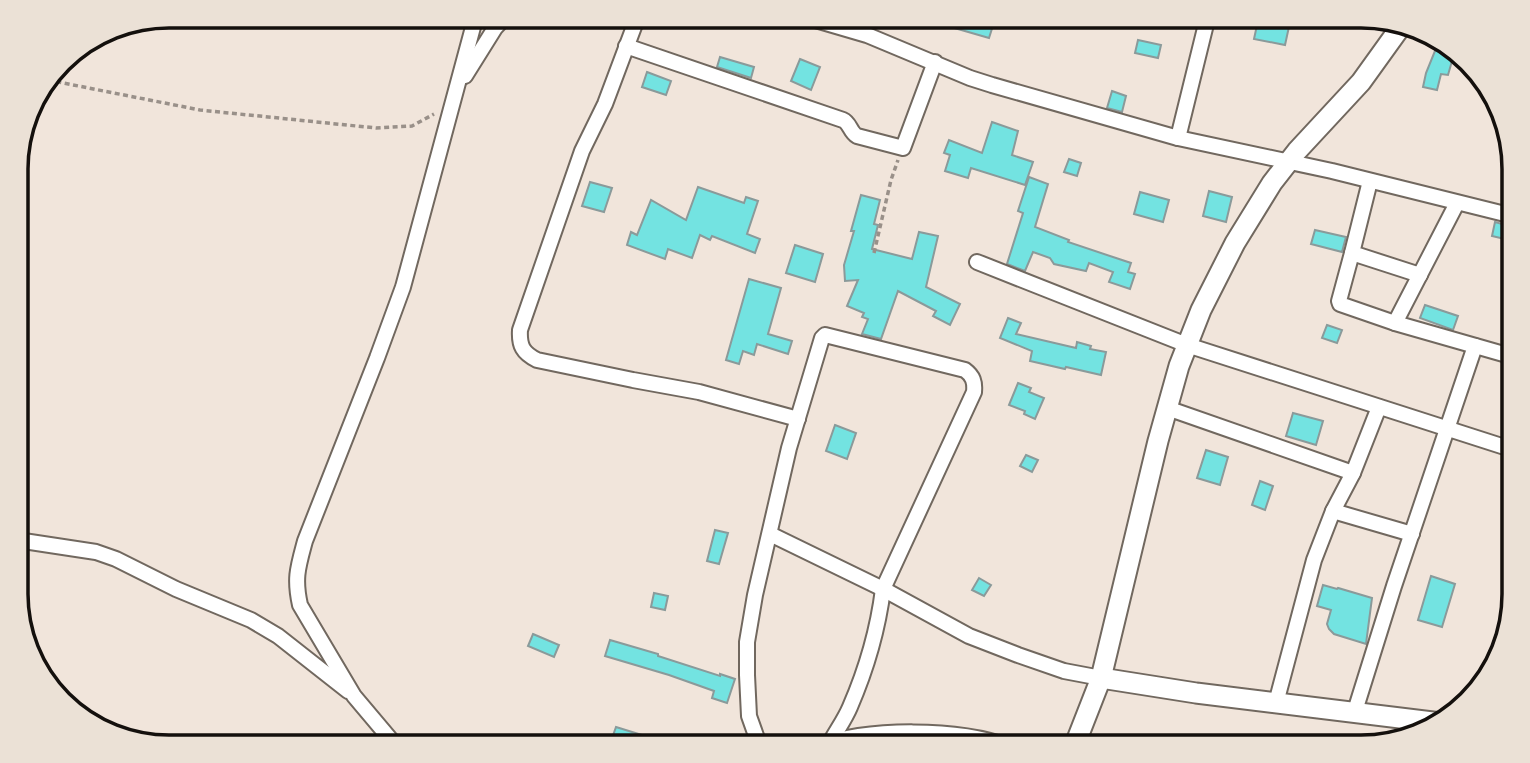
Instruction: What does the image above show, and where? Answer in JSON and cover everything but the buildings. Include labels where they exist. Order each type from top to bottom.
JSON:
[{"type":"street","points":[[387,735],[354,696],[300,605],[296,589],[297,571],[305,541],[402,287],[473,28]]},
{"type":"street","points":[[455,92],[495,28]]},
{"type":"street","points":[[633,28],[605,104],[582,151],[524,317],[519,338],[522,347],[527,355],[537,360],[699,392],[798,419]]},
{"type":"street","points":[[843,28],[992,85],[1178,138],[1502,213]]},
{"type":"street","points":[[1178,138],[1205,28]]},
{"type":"street","points":[[1079,735],[1101,678],[1167,408],[1201,310],[1235,243],[1287,163],[1349,96],[1396,33]]},
{"type":"street","points":[[626,46],[843,120],[857,136],[903,148],[935,62]]},
{"type":"street","points":[[1370,181],[1340,304],[1502,354]]},
{"type":"street","points":[[1395,323],[1457,203]]},
{"type":"street","points":[[1352,253],[1420,275]]},
{"type":"street","points":[[977,262],[1187,345],[1502,446]]},
{"type":"street","points":[[756,735],[749,716],[747,675],[747,642],[755,595],[789,448],[825,335],[959,369],[971,375],[975,383],[974,392],[883,589],[880,616],[849,709],[830,735]]},
{"type":"street","points":[[1355,711],[1475,346]]},
{"type":"street","points":[[1276,703],[1314,560],[1379,407]]},
{"type":"street","points":[[1167,408],[1353,473]]},
{"type":"street","points":[[1333,511],[1412,534]]},
{"type":"street","points":[[770,534],[883,589],[969,636],[1064,671],[1276,703],[1422,720]]},
{"type":"street","points":[[28,542],[96,552],[117,559],[176,589],[251,620],[278,636],[354,696]]},
{"type":"street","points":[[869,735],[957,735]]},
{"type":"path","points":[[58,82],[200,110],[376,128],[412,126],[433,116],[455,92]]},
{"type":"path","points":[[874,253],[891,180],[903,148]]}]
